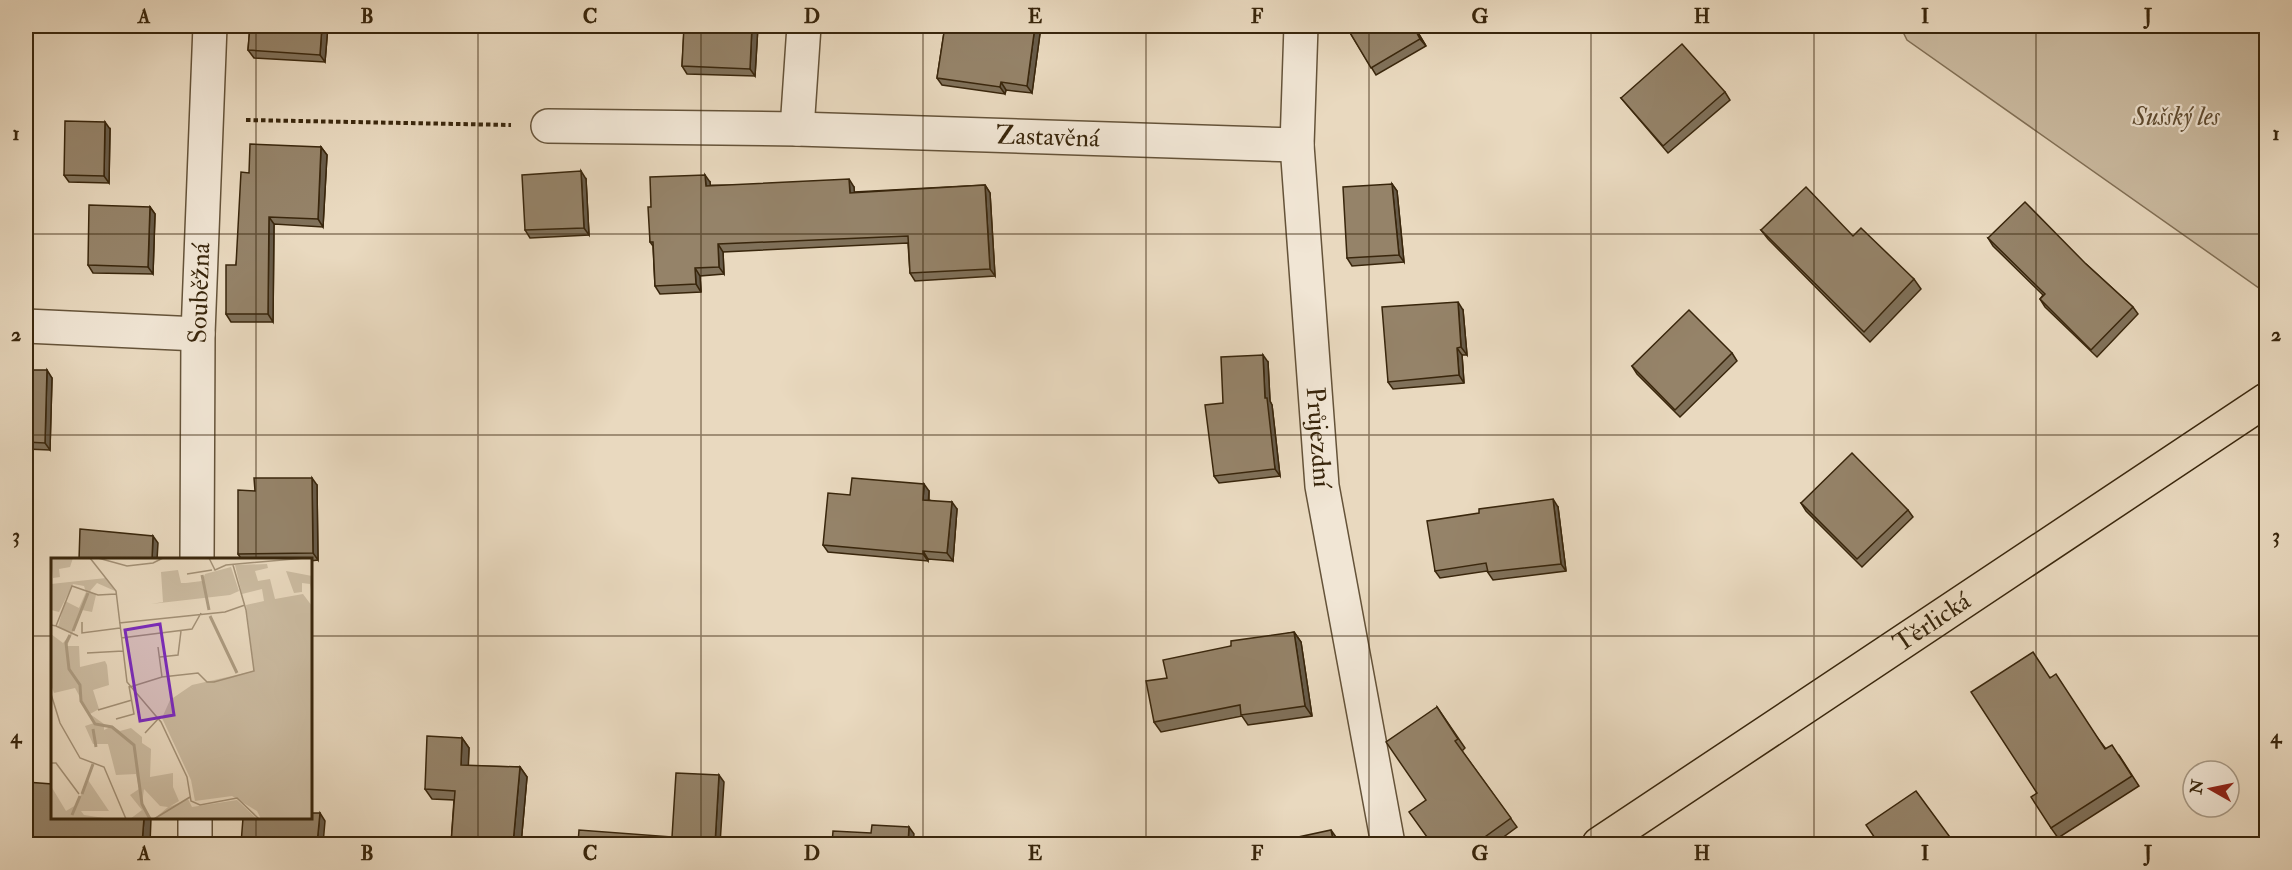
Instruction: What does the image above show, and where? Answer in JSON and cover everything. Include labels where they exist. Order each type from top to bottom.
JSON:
[{"type":"main road","name":"Těrlická","points":[[1599,844],[2266,400]]},
{"type":"street","name":"Souběžná","points":[[197,558],[198,334],[210,26]]},
{"type":"street","points":[[797,129],[804,26]]},
{"type":"street","name":"Průjezdní","points":[[1301,26],[1297,145],[1322,486],[1388,844]]},
{"type":"street","name":"Zastavěná","points":[[548,126],[797,129],[1297,145]]},
{"type":"street","points":[[26,326],[198,334]]},
{"type":"street","points":[[195,819],[195,844]]},
{"type":"path","points":[[207,119],[548,126]]},
{"type":"green space","name":"Sušský les","points":[[1900,26],[2266,26],[2266,293],[1907,40]]},
{"type":"building","points":[[250,26],[322,26],[320,55],[248,50]]},
{"type":"building","points":[[684,26],[752,26],[750,69],[682,66]]},
{"type":"building","points":[[945,26],[1035,26],[1027,86],[1001,82],[1000,87],[937,78]]},
{"type":"building","points":[[1346,26],[1413,26],[1420,39],[1371,68]]},
{"type":"building","points":[[1682,44],[1725,92],[1663,146],[1621,98]]},
{"type":"building","points":[[65,121],[105,122],[104,176],[64,175]]},
{"type":"building","points":[[250,144],[321,147],[318,219],[269,217],[268,314],[226,314],[226,265],[236,265],[241,172],[249,173]]},
{"type":"building","points":[[581,171],[584,228],[525,230],[522,175]]},
{"type":"building","points":[[705,175],[706,186],[849,179],[850,193],[985,185],[990,269],[910,273],[908,236],[718,244],[719,267],[695,268],[696,284],[655,286],[653,242],[650,242],[648,207],[651,207],[650,177]]},
{"type":"building","points":[[1392,184],[1399,255],[1347,258],[1343,187]]},
{"type":"building","points":[[1806,187],[1853,236],[1861,228],[1914,279],[1864,332],[1761,230]]},
{"type":"building","points":[[2025,202],[2086,264],[2133,307],[2091,350],[2040,299],[2045,294],[1988,238]]},
{"type":"building","points":[[89,205],[150,207],[148,267],[88,265]]},
{"type":"building","points":[[1458,302],[1461,347],[1457,348],[1459,375],[1388,382],[1382,307]]},
{"type":"building","points":[[1689,310],[1732,353],[1675,410],[1632,366]]},
{"type":"building","points":[[1263,355],[1265,398],[1267,398],[1275,469],[1214,476],[1205,405],[1223,403],[1221,357]]},
{"type":"building","points":[[26,370],[47,370],[45,443],[26,442]]},
{"type":"building","points":[[1852,453],[1908,510],[1857,559],[1801,503]]},
{"type":"building","points":[[254,478],[312,478],[313,553],[238,554],[238,490],[255,491]]},
{"type":"building","points":[[852,478],[924,484],[923,500],[952,502],[947,553],[923,551],[923,554],[823,545],[828,493],[850,495]]},
{"type":"building","points":[[1553,499],[1561,564],[1488,572],[1486,563],[1435,571],[1427,521],[1479,513],[1479,509]]},
{"type":"building","points":[[80,529],[153,536],[152,558],[79,558]]},
{"type":"building","points":[[1294,632],[1305,706],[1241,715],[1240,705],[1154,722],[1146,681],[1167,678],[1163,660],[1231,646],[1231,641]]},
{"type":"building","points":[[2033,652],[2050,678],[2056,674],[2105,749],[2112,745],[2132,776],[2051,828],[2031,797],[2037,793],[1971,692]]},
{"type":"building","points":[[1437,707],[1458,739],[1455,741],[1511,818],[1475,844],[1432,844],[1409,812],[1426,800],[1386,742]]},
{"type":"building","points":[[427,736],[462,738],[461,765],[520,767],[513,844],[451,844],[455,791],[425,789]]},
{"type":"building","points":[[676,773],[719,775],[715,844],[578,844],[579,830],[672,837]]},
{"type":"building","points":[[26,782],[51,784],[51,819],[144,819],[142,844],[26,844]]},
{"type":"building","points":[[1916,791],[1955,844],[1879,844],[1866,825]]},
{"type":"building","points":[[312,813],[320,813],[317,844],[241,844],[243,819],[312,819]]},
{"type":"building","points":[[872,825],[909,827],[908,844],[832,844],[833,831],[871,833]]},
{"type":"building","points":[[1331,830],[1334,844],[1279,844],[1280,841]]},
{"type":"building","points":[[977,838],[1040,841],[1040,844],[976,844]]}]
